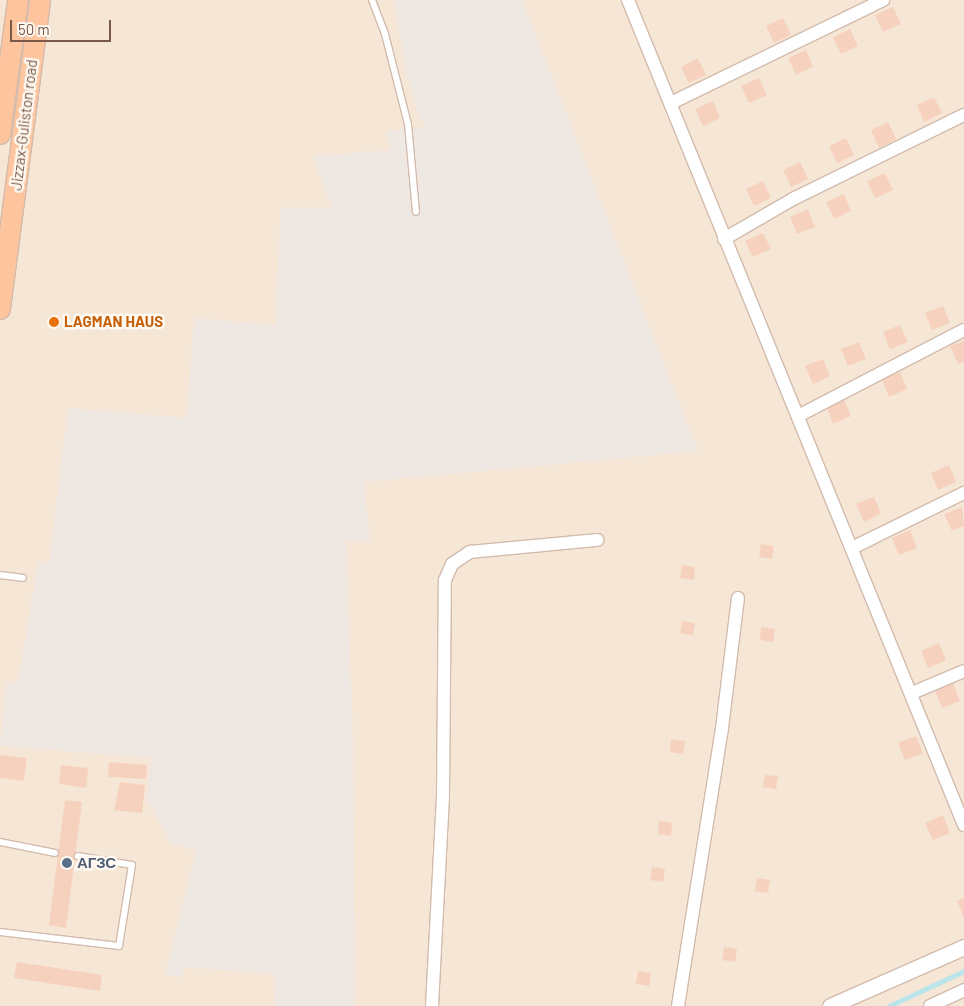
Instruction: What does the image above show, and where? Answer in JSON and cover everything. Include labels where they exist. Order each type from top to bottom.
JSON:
[{"type":"highway","name":"Jizzax-Guliston road","points":[[0,134],[18,0]]},
{"type":"highway","name":"Jizzax-Guliston road","points":[[0,309],[40,0]]},
{"type":"street","points":[[628,0],[671,103],[724,239],[912,693],[964,825]]},
{"type":"street","points":[[671,103],[883,0]]},
{"type":"street","points":[[724,239],[793,199],[964,115]]},
{"type":"street","points":[[798,416],[964,330]]},
{"type":"street","points":[[852,548],[964,492]]},
{"type":"street","points":[[432,1006],[443,795],[445,580],[452,564],[470,552],[597,540]]},
{"type":"street","points":[[678,1006],[722,728],[738,598]]},
{"type":"street","points":[[912,693],[964,671]]},
{"type":"street","points":[[830,1006],[964,947]]},
{"type":"street","points":[[930,1006],[964,990]]},
{"type":"lane","points":[[372,0],[385,34],[408,124],[416,212]]},
{"type":"lane","points":[[0,574],[22,578]]},
{"type":"lane","points":[[0,842],[55,853]]},
{"type":"lane","points":[[0,932],[119,946],[132,865],[78,856]]},
{"type":"shaded area","points":[[0,0],[964,0],[964,1006],[0,1006]]},
{"type":"shaded area","points":[[394,0],[522,0],[698,451],[364,482],[370,541],[346,541],[353,739],[355,1006],[274,1006],[275,974],[183,967],[183,977],[165,974],[196,850],[171,844],[147,800],[151,758],[0,746],[6,683],[18,683],[38,562],[49,563],[68,408],[187,418],[194,318],[275,325],[281,207],[331,208],[313,156],[391,150],[385,131],[427,127],[420,119],[406,73]]},
{"type":"building","points":[[893,7],[901,24],[883,32],[875,15]]},
{"type":"building","points":[[783,18],[791,35],[774,43],[766,26]]},
{"type":"building","points":[[850,29],[858,46],[841,54],[833,37]]},
{"type":"building","points":[[806,50],[813,67],[796,75],[788,58]]},
{"type":"building","points":[[698,58],[706,75],[689,83],[681,67]]},
{"type":"building","points":[[759,78],[767,95],[749,103],[741,86]]},
{"type":"building","points":[[934,97],[942,113],[924,122],[917,105]]},
{"type":"building","points":[[713,101],[720,118],[703,126],[695,109]]},
{"type":"building","points":[[888,122],[896,139],[879,148],[871,130]]},
{"type":"building","points":[[846,138],[854,155],[837,163],[829,146]]},
{"type":"building","points":[[800,162],[808,179],[791,187],[783,170]]},
{"type":"building","points":[[885,173],[893,190],[875,198],[867,181]]},
{"type":"building","points":[[763,181],[771,198],[754,206],[746,189]]},
{"type":"building","points":[[844,194],[851,211],[834,219],[826,202]]},
{"type":"building","points":[[808,209],[815,227],[797,234],[790,217]]},
{"type":"building","points":[[763,233],[771,249],[753,257],[745,241]]},
{"type":"building","points":[[943,306],[950,323],[932,330],[925,313]]},
{"type":"building","points":[[900,325],[908,342],[890,349],[883,332]]},
{"type":"building","points":[[964,341],[964,361],[958,364],[950,346]]},
{"type":"building","points":[[859,342],[866,359],[848,366],[841,349]]},
{"type":"building","points":[[823,359],[830,376],[813,384],[805,366]]},
{"type":"building","points":[[900,372],[907,389],[889,397],[882,380]]},
{"type":"building","points":[[844,399],[851,416],[833,424],[826,406]]},
{"type":"building","points":[[949,465],[956,482],[938,490],[931,473]]},
{"type":"building","points":[[874,497],[881,514],[864,522],[856,504]]},
{"type":"building","points":[[962,507],[964,526],[952,531],[944,514]]},
{"type":"building","points":[[910,530],[917,548],[899,555],[892,538]]},
{"type":"building","points":[[761,544],[774,546],[772,559],[759,557]]},
{"type":"building","points":[[682,565],[695,567],[694,580],[680,578]]},
{"type":"building","points":[[682,621],[695,623],[693,635],[680,633]]},
{"type":"building","points":[[761,627],[775,629],[773,642],[760,640]]},
{"type":"building","points":[[939,643],[946,660],[928,668],[921,651]]},
{"type":"building","points":[[953,683],[960,701],[942,708],[935,691]]},
{"type":"building","points":[[916,736],[923,753],[905,760],[898,743]]},
{"type":"building","points":[[671,739],[685,741],[683,754],[670,752]]},
{"type":"building","points":[[0,755],[27,758],[24,781],[0,778]]},
{"type":"building","points":[[109,762],[147,765],[146,779],[108,777]]},
{"type":"building","points":[[61,765],[88,768],[86,788],[59,784]]},
{"type":"building","points":[[765,775],[778,776],[776,789],[763,787]]},
{"type":"building","points":[[120,782],[145,785],[142,813],[114,810]]},
{"type":"building","points":[[65,800],[82,802],[66,928],[49,925]]},
{"type":"building","points":[[943,815],[950,833],[933,840],[925,823]]},
{"type":"building","points":[[659,821],[672,823],[671,836],[658,834]]},
{"type":"building","points":[[652,867],[665,869],[663,882],[650,880]]},
{"type":"building","points":[[757,878],[770,880],[768,893],[755,891]]},
{"type":"building","points":[[964,898],[964,918],[957,901]]},
{"type":"building","points":[[724,947],[737,949],[735,962],[722,960]]},
{"type":"building","points":[[17,962],[102,975],[100,991],[14,978]]},
{"type":"building","points":[[638,971],[651,973],[649,986],[636,984]]},
{"type":"waterway","points":[[889,1006],[964,971]]},
{"type":"place","name":"LAGMAN HAUS","points":[[54,322]]},
{"type":"place","name":"АГЗС","points":[[67,863]]}]
